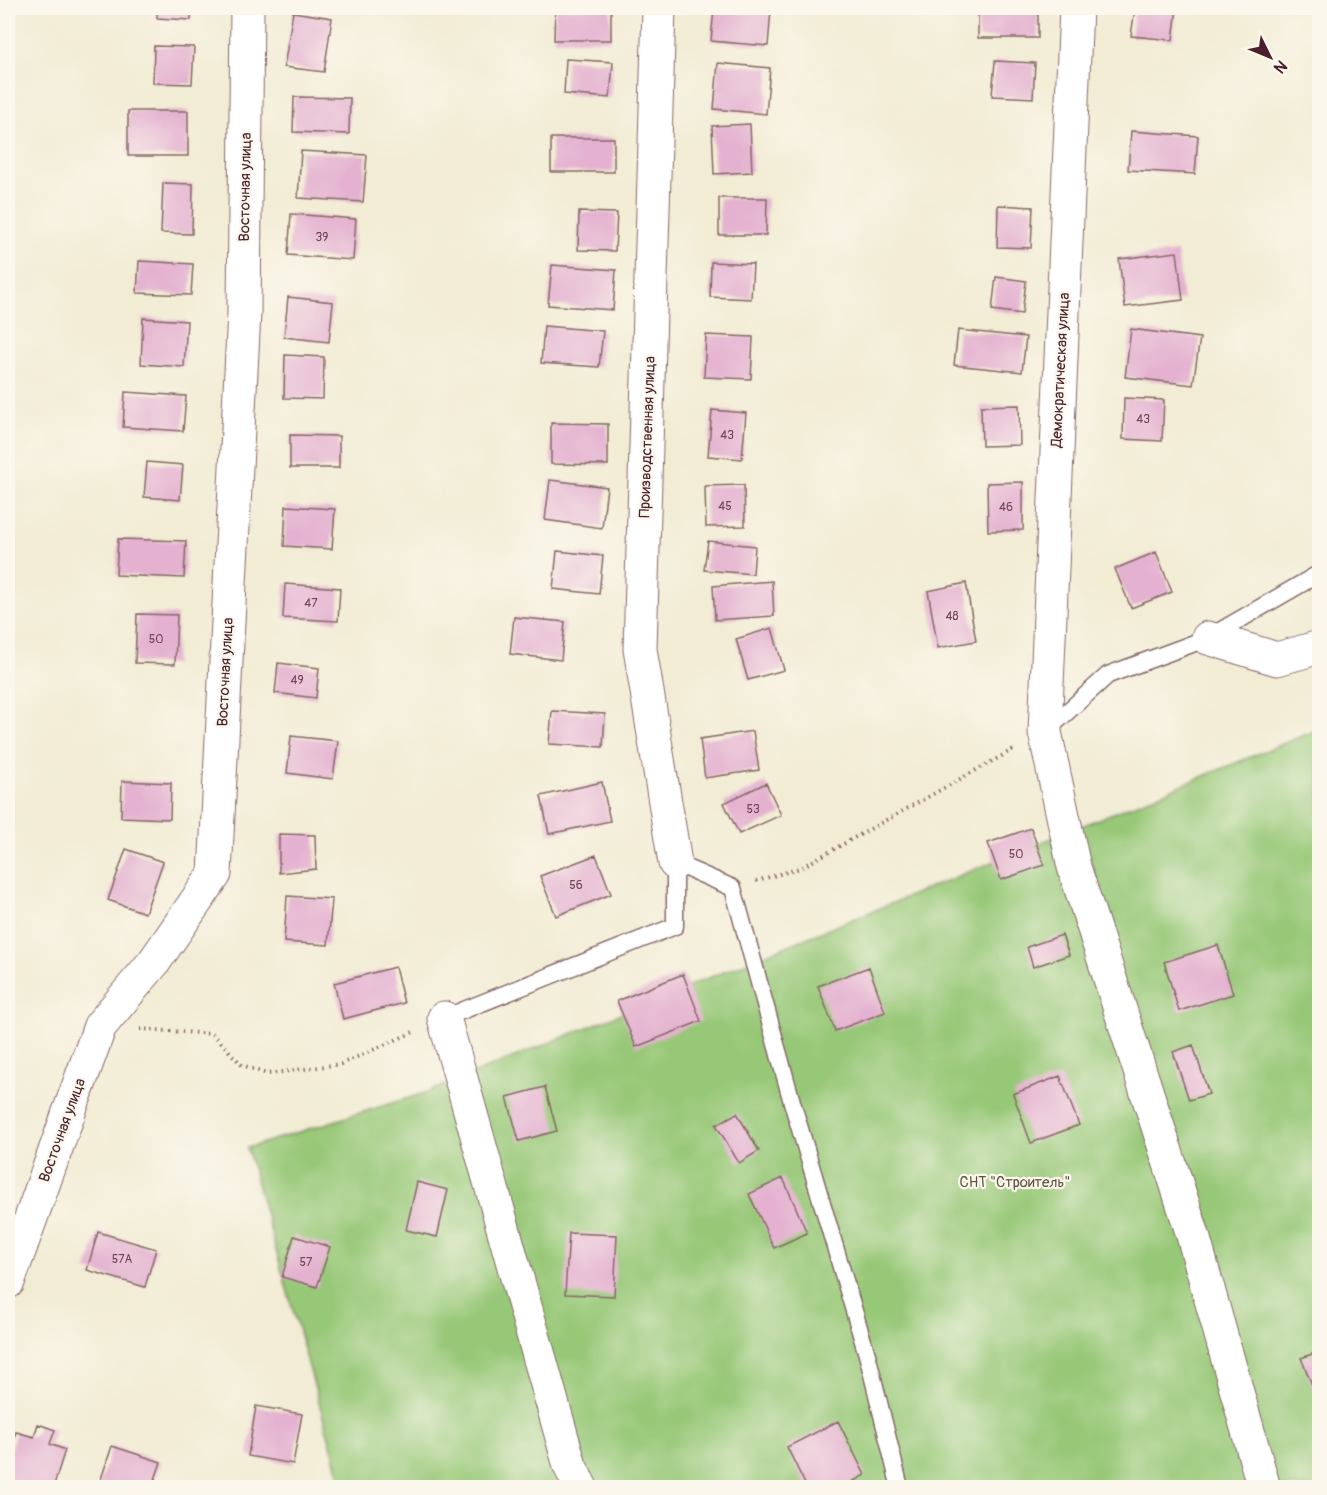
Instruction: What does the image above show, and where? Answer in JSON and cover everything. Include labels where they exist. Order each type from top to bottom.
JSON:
[{"type":"street","name":"Восточная улица","points":[[8,1282],[100,1026],[154,962],[215,874],[244,313],[247,8]]},
{"type":"street","name":"Производственная улица","points":[[659,8],[640,649],[675,863]]},
{"type":"street","name":"Демократическая улица","points":[[1076,8],[1044,732],[1074,867],[1192,1232],[1264,1488]]},
{"type":"street","points":[[1208,638],[1277,659],[1320,647]]},
{"type":"street","points":[[444,1018],[566,1456],[581,1488]]},
{"type":"lane","points":[[1044,732],[1108,675],[1208,638],[1320,573]]},
{"type":"lane","points":[[444,1018],[675,926],[675,863],[732,888],[792,1102],[868,1358],[900,1488]]},
{"type":"path","points":[[732,888],[800,868],[1044,732]]},
{"type":"path","points":[[100,1026],[213,1034],[242,1065],[267,1074],[341,1064],[444,1018]]},
{"type":"green space","name":"СНТ \"Строитель\"","points":[[1319,729],[1319,1487],[343,1487],[247,1148],[431,1091]]},
{"type":"building","points":[[157,8],[192,8],[191,20],[157,18]]},
{"type":"building","points":[[555,8],[611,8],[611,40],[554,40]]},
{"type":"building","points":[[714,8],[771,10],[768,46],[711,41]]},
{"type":"building","points":[[978,8],[1038,8],[1038,38],[978,38]]},
{"type":"building","points":[[1135,8],[1177,8],[1173,40],[1131,36]]},
{"type":"building","points":[[293,12],[332,18],[324,72],[284,67]]},
{"type":"building","points":[[154,46],[194,47],[192,84],[153,83]]},
{"type":"building","points":[[566,59],[613,62],[610,98],[564,94]]},
{"type":"building","points":[[995,61],[1035,63],[1033,98],[992,96]]},
{"type":"building","points":[[718,63],[770,68],[766,114],[714,109]]},
{"type":"building","points":[[294,97],[350,98],[349,134],[293,132]]},
{"type":"building","points":[[128,111],[188,111],[188,156],[128,156]]},
{"type":"building","points":[[750,124],[752,172],[714,174],[712,126]]},
{"type":"building","points":[[1131,131],[1198,136],[1195,174],[1128,170]]},
{"type":"building","points":[[551,138],[614,138],[614,172],[551,172]]},
{"type":"building","points":[[301,151],[367,155],[363,202],[298,198]]},
{"type":"building","points":[[163,183],[193,184],[192,234],[161,233]]},
{"type":"building","points":[[719,198],[767,198],[766,235],[719,235]]},
{"type":"building","points":[[998,205],[1033,207],[1031,248],[997,247]]},
{"type":"building","points":[[579,212],[617,213],[615,251],[578,250]]},
{"type":"building","points":[[291,214],[356,219],[353,260],[288,255]]},
{"type":"building","points":[[1177,252],[1183,300],[1125,307],[1119,259]]},
{"type":"building","points":[[139,261],[193,264],[191,295],[137,293]]},
{"type":"building","points":[[711,262],[753,264],[751,299],[710,297]]},
{"type":"building","points":[[552,265],[616,270],[613,310],[548,305]]},
{"type":"building","points":[[996,277],[1026,281],[1022,314],[992,310]]},
{"type":"building","points":[[288,297],[333,302],[329,342],[284,337]]},
{"type":"building","points":[[143,318],[187,321],[184,367],[141,364]]},
{"type":"building","points":[[544,326],[603,331],[599,367],[541,363]]},
{"type":"building","points":[[1131,329],[1200,338],[1193,385],[1125,377]]},
{"type":"building","points":[[958,330],[1026,337],[1022,372],[954,365]]},
{"type":"building","points":[[706,335],[753,337],[751,379],[704,377]]},
{"type":"building","points":[[285,355],[324,357],[323,399],[284,398]]},
{"type":"building","points":[[125,392],[186,396],[183,431],[123,427]]},
{"type":"building","points":[[1124,398],[1164,400],[1162,441],[1123,439]]},
{"type":"building","points":[[1019,405],[1020,445],[982,446],[981,406]]},
{"type":"building","points":[[712,410],[746,413],[742,459],[708,456]]},
{"type":"building","points":[[551,423],[608,424],[608,465],[551,464]]},
{"type":"building","points":[[290,435],[339,436],[339,468],[290,468]]},
{"type":"building","points":[[147,462],[183,465],[180,500],[144,497]]},
{"type":"building","points":[[550,480],[607,487],[602,528],[545,520]]},
{"type":"building","points":[[1023,482],[1023,530],[988,531],[987,483]]},
{"type":"building","points":[[744,485],[745,526],[706,527],[705,486]]},
{"type":"building","points":[[286,506],[335,509],[332,549],[284,546]]},
{"type":"building","points":[[118,539],[186,541],[184,578],[116,575]]},
{"type":"building","points":[[708,541],[755,546],[753,574],[704,570]]},
{"type":"building","points":[[557,551],[603,556],[599,594],[553,589]]},
{"type":"building","points":[[1156,552],[1172,592],[1131,608],[1115,569]]},
{"type":"building","points":[[772,581],[774,616],[715,620],[713,586]]},
{"type":"building","points":[[966,583],[976,641],[938,648],[928,591]]},
{"type":"building","points":[[285,584],[340,588],[338,621],[283,618]]},
{"type":"building","points":[[137,614],[177,615],[175,664],[135,663]]},
{"type":"building","points":[[514,617],[565,622],[561,660],[510,654]]},
{"type":"building","points":[[772,628],[784,670],[748,680],[736,639]]},
{"type":"building","points":[[278,663],[319,668],[316,698],[275,693]]},
{"type":"building","points":[[552,711],[605,714],[603,747],[549,744]]},
{"type":"building","points":[[753,731],[759,770],[705,778],[700,739]]},
{"type":"building","points":[[291,736],[338,741],[333,779],[287,773]]},
{"type":"building","points":[[122,781],[171,783],[170,819],[121,817]]},
{"type":"building","points":[[602,782],[610,821],[549,834],[541,796]]},
{"type":"building","points":[[766,783],[781,815],[739,834],[724,803]]},
{"type":"building","points":[[1031,828],[1044,865],[1001,880],[988,843]]},
{"type":"building","points":[[279,834],[315,835],[316,869],[279,873]]},
{"type":"building","points":[[126,849],[163,862],[145,913],[108,900]]},
{"type":"building","points":[[596,855],[611,894],[556,916],[540,876]]},
{"type":"building","points":[[287,896],[332,899],[328,945],[284,942]]},
{"type":"building","points":[[1062,935],[1069,955],[1033,967],[1027,947]]},
{"type":"building","points":[[1218,945],[1233,994],[1179,1011],[1164,962]]},
{"type":"building","points":[[395,967],[404,1003],[343,1019],[334,983]]},
{"type":"building","points":[[869,967],[885,1012],[835,1031],[818,986]]},
{"type":"building","points":[[683,974],[701,1021],[636,1047],[617,1001]]},
{"type":"building","points":[[1193,1045],[1209,1094],[1189,1100],[1173,1052]]},
{"type":"building","points":[[1060,1076],[1079,1125],[1031,1143],[1013,1094]]},
{"type":"building","points":[[545,1087],[557,1131],[519,1141],[507,1097]]},
{"type":"building","points":[[737,1113],[759,1151],[739,1163],[716,1125]]},
{"type":"building","points":[[783,1178],[807,1233],[774,1248],[749,1194]]},
{"type":"building","points":[[417,1182],[448,1190],[437,1237],[406,1230]]},
{"type":"building","points":[[98,1232],[156,1249],[145,1287],[87,1270]]},
{"type":"building","points":[[569,1233],[617,1235],[614,1296],[565,1294]]},
{"type":"building","points":[[294,1236],[330,1247],[317,1287],[282,1277]]},
{"type":"building","points":[[1320,1351],[1320,1396],[1317,1397],[1301,1358]]},
{"type":"building","points":[[256,1406],[302,1414],[293,1464],[248,1456]]},
{"type":"building","points":[[838,1421],[865,1475],[841,1488],[807,1488],[787,1447]]},
{"type":"building","points":[[38,1424],[55,1430],[50,1444],[65,1450],[53,1488],[25,1488],[8,1482],[8,1456],[16,1432],[34,1437]]},
{"type":"building","points":[[112,1446],[161,1462],[152,1488],[98,1488]]}]
